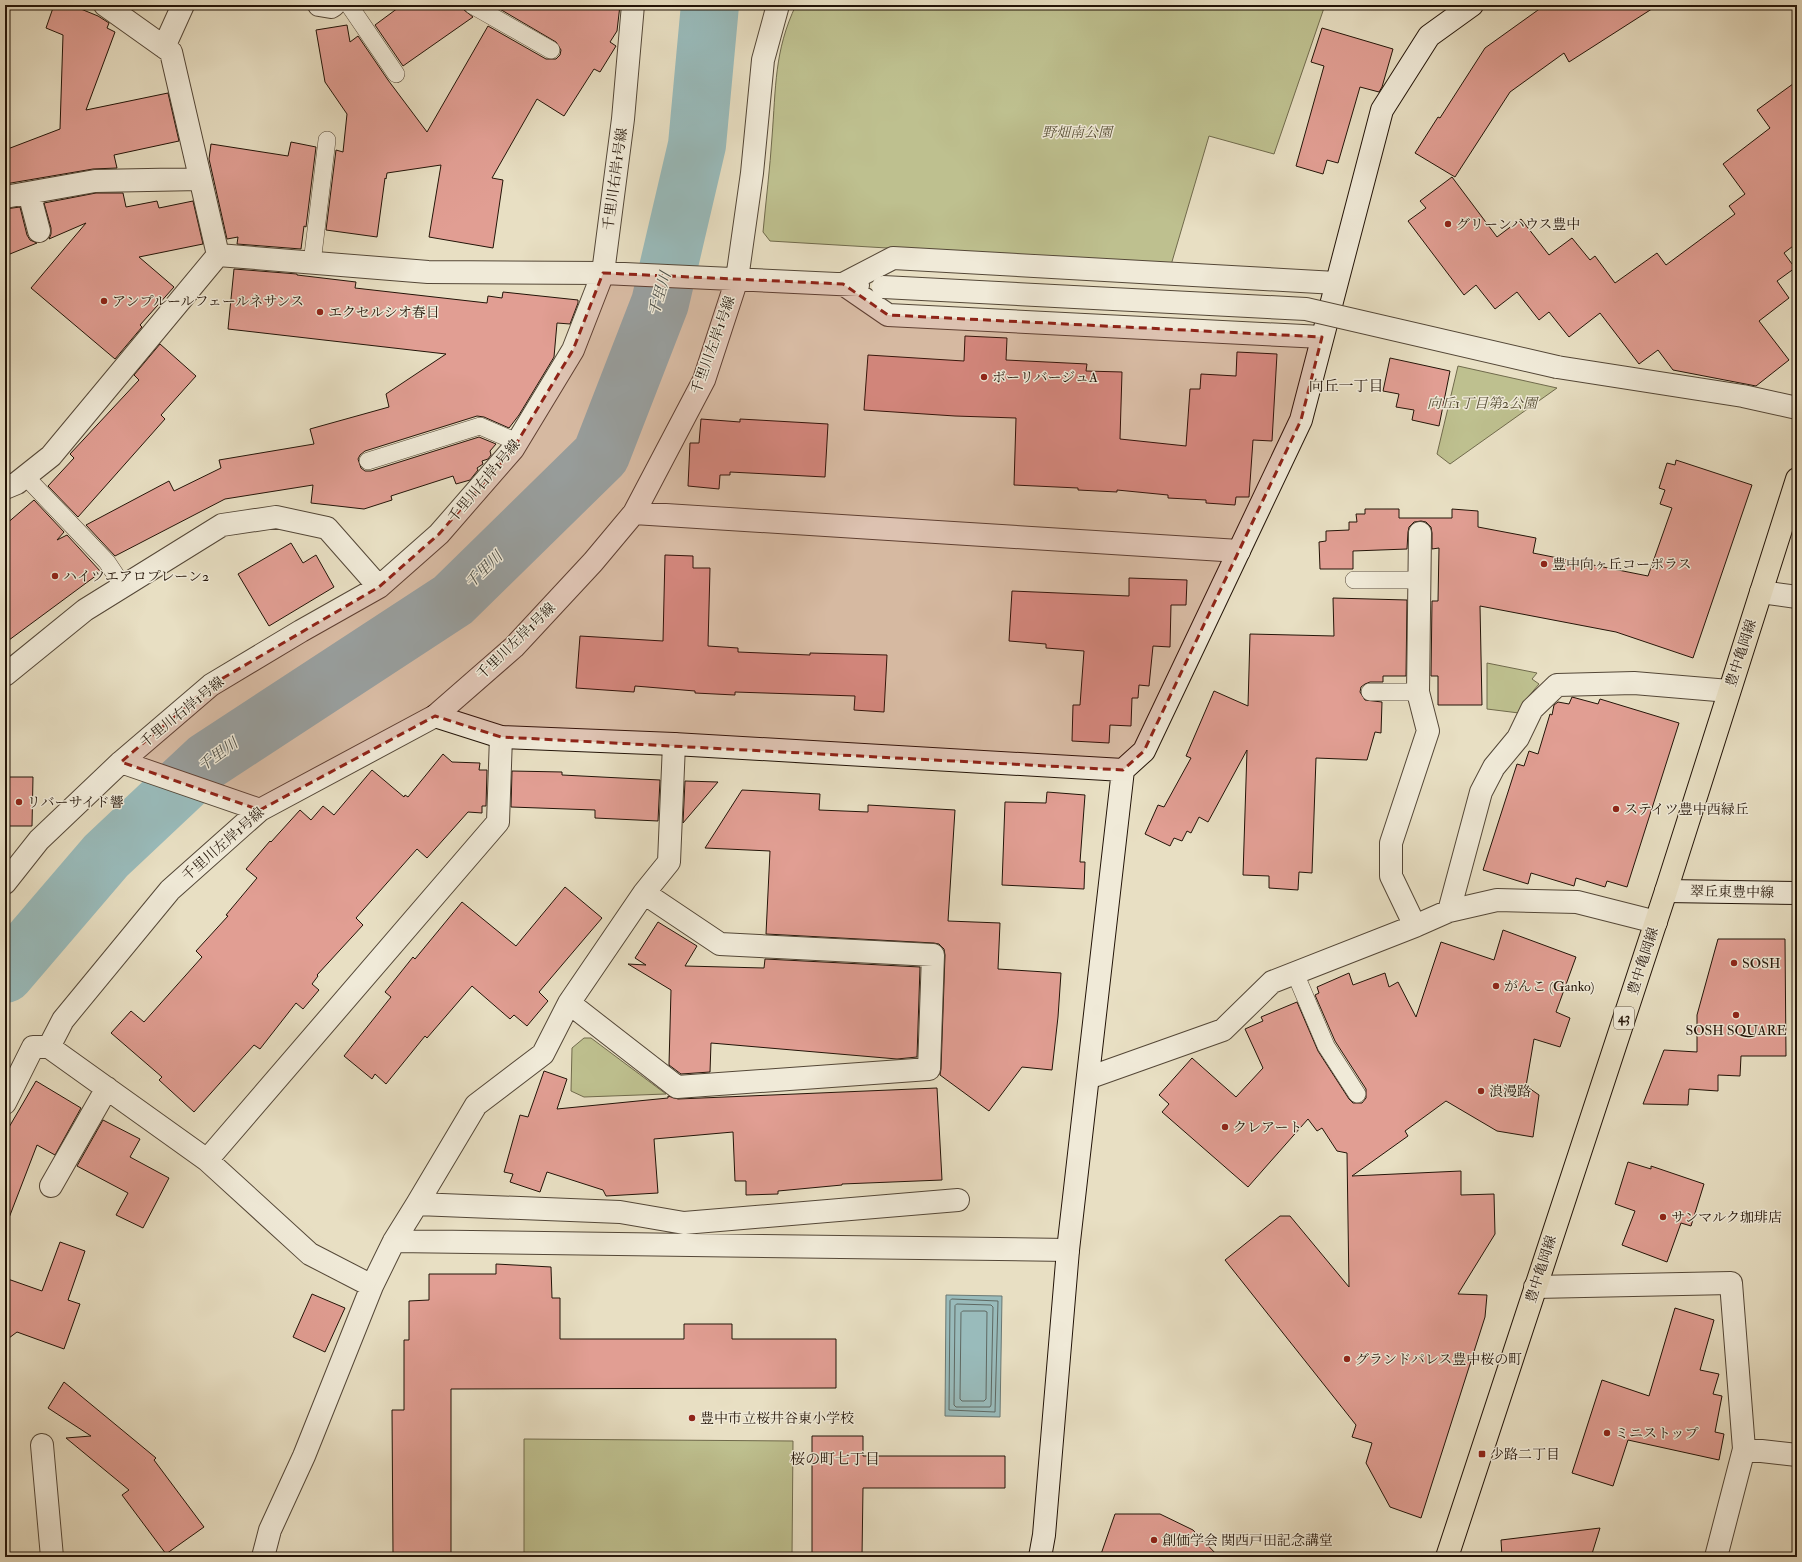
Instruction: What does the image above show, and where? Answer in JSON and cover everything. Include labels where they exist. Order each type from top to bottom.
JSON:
[{"type":"main road","name":"豊中亀岡線","points":[[1447,1557],[1656,922],[1797,478]]},
{"type":"street","points":[[105,5],[171,52],[218,254]]},
{"type":"street","points":[[164,47],[183,5]]},
{"type":"street","points":[[319,5],[331,7],[334,5]]},
{"type":"street","name":"千里川右岸1号線","points":[[5,883],[39,840],[121,762],[211,685],[300,631],[379,587],[439,534],[517,442],[573,350],[608,273],[623,119],[632,5]]},
{"type":"street","name":"千里川左岸1号線","points":[[49,1047],[63,1020],[170,890],[260,810],[435,716],[514,647],[593,562],[634,513],[704,380],[729,279],[752,173],[763,60],[778,5]]},
{"type":"street","points":[[1040,1557],[1044,1535],[1068,1250],[1123,770],[1144,751],[1301,420],[1382,110],[1429,36],[1472,5]]},
{"type":"street","points":[[5,197],[95,181],[200,179]]},
{"type":"street","points":[[29,193],[39,231]]},
{"type":"street","points":[[218,254],[428,272],[608,273],[1306,308],[1557,367],[1743,396],[1797,408]]},
{"type":"street","points":[[5,488],[17,483],[50,456],[218,254]]},
{"type":"street","points":[[843,284],[893,258],[1336,283]]},
{"type":"street","points":[[843,284],[888,315],[1322,337]]},
{"type":"street","points":[[634,513],[1239,551]]},
{"type":"street","points":[[5,675],[85,610],[222,525],[276,517],[327,528],[379,587]]},
{"type":"street","points":[[1415,926],[1391,876],[1391,843],[1428,731],[1418,692],[1420,533]]},
{"type":"street","points":[[1761,592],[1797,597]]},
{"type":"street","points":[[1449,912],[1481,792],[1494,767],[1518,738],[1532,709],[1557,685],[1634,683],[1730,691]]},
{"type":"street","points":[[435,716],[501,737],[674,744],[1123,770]]},
{"type":"street","points":[[207,1160],[498,822],[501,737]]},
{"type":"street","points":[[263,1557],[270,1530],[304,1456],[372,1286],[394,1241],[476,1106],[543,1054],[570,1003],[644,893],[669,862],[674,744]]},
{"type":"street","name":"千里川右岸1号線","points":[[121,762],[260,810]]},
{"type":"street","name":"翠丘東豊中線","points":[[1666,891],[1797,893]]},
{"type":"street","points":[[570,1003],[678,1087],[929,1069],[933,955],[720,944],[644,893]]},
{"type":"street","points":[[1088,1078],[1223,1030],[1272,982],[1449,912],[1497,900],[1577,902],[1656,922]]},
{"type":"street","points":[[5,1104],[33,1047],[49,1047],[207,1160],[310,1254],[372,1286]]},
{"type":"street","points":[[51,1186],[106,1088]]},
{"type":"street","points":[[417,1204],[620,1212],[684,1223],[958,1200]]},
{"type":"street","points":[[394,1241],[1068,1250]]},
{"type":"street","points":[[1535,1287],[1731,1284],[1744,1449],[1716,1557]]},
{"type":"street","points":[[42,1445],[52,1557]]},
{"type":"street","points":[[1744,1449],[1797,1455]]},
{"type":"lane","points":[[349,5],[396,74]]},
{"type":"lane","points":[[472,5],[551,50]]},
{"type":"lane","points":[[312,262],[327,140]]},
{"type":"lane","points":[[368,461],[480,426],[517,442]]},
{"type":"lane","points":[[24,476],[107,562],[123,586]]},
{"type":"lane","points":[[1354,580],[1419,580]]},
{"type":"lane","points":[[1370,692],[1418,692]]},
{"type":"lane","points":[[1295,974],[1326,1046],[1357,1094]]},
{"type":"highlighted area","points":[[603,273],[843,284],[888,315],[1322,337],[1301,420],[1144,751],[1123,770],[501,737],[435,716],[260,810],[121,762],[211,685],[379,587],[439,534],[513,449],[573,350]]},
{"type":"green space","name":"野畑南公園","points":[[796,5],[1325,5],[1274,154],[1209,136],[1171,265],[770,241],[763,232],[777,70],[784,38]]},
{"type":"green space","name":"向丘1丁目第2公園","points":[[1458,366],[1557,388],[1450,464],[1437,454]]},
{"type":"green space","points":[[1487,663],[1537,673],[1532,679],[1539,684],[1523,703],[1519,713],[1487,709]]},
{"type":"green space","points":[[584,1038],[591,1038],[666,1094],[584,1097],[571,1091],[572,1048]]},
{"type":"green space","points":[[524,1439],[793,1441],[792,1557],[524,1557]]},
{"type":"water","points":[[946,1295],[1002,1296],[1000,1417],[945,1416]]},
{"type":"building","points":[[54,5],[71,5],[98,16],[109,23],[107,28],[115,32],[86,110],[168,93],[179,141],[114,155],[117,168],[93,169],[5,184],[5,150],[60,129],[63,35],[46,28]]},
{"type":"building","points":[[402,5],[462,5],[464,10],[473,17],[403,66],[375,25]]},
{"type":"building","points":[[500,5],[620,5],[617,31],[610,42],[616,46],[600,72],[594,69],[564,116],[537,99],[492,178],[503,180],[493,248],[429,237],[441,165],[387,173],[386,179],[385,178],[377,237],[326,230],[336,150],[343,152],[347,114],[325,82],[316,30],[347,25],[350,42],[358,36],[388,80],[427,132],[488,26],[546,59],[556,59],[560,55],[561,50],[556,42],[498,8]]},
{"type":"building","points":[[1545,5],[1658,5],[1569,62],[1564,53],[1510,92],[1455,177],[1415,153],[1438,117],[1440,118],[1485,48]]},
{"type":"building","points":[[1322,28],[1393,49],[1382,87],[1379,92],[1360,87],[1338,163],[1327,160],[1323,174],[1296,166],[1324,66],[1311,62]]},
{"type":"building","name":"グリーンハウス豊中","points":[[1797,81],[1797,243],[1784,253],[1795,268],[1777,281],[1789,298],[1759,321],[1789,360],[1756,386],[1673,370],[1658,350],[1639,364],[1600,313],[1569,337],[1549,312],[1539,320],[1517,292],[1495,309],[1476,285],[1464,295],[1408,221],[1426,208],[1420,201],[1452,177],[1497,237],[1521,219],[1549,255],[1572,238],[1590,260],[1595,256],[1615,283],[1657,253],[1666,265],[1735,214],[1729,206],[1745,194],[1723,164],[1770,128],[1757,110]]},
{"type":"building","points":[[291,142],[316,147],[306,227],[304,226],[301,249],[237,244],[238,237],[227,239],[209,159],[211,144],[288,156]]},
{"type":"building","points":[[96,193],[123,193],[126,207],[157,201],[159,208],[193,201],[203,244],[139,257],[174,287],[140,325],[142,327],[115,359],[31,288],[86,223],[49,239],[51,228],[44,203]]},
{"type":"building","points":[[20,207],[27,235],[30,240],[37,243],[5,256],[5,209]]},
{"type":"building","points":[[234,269],[297,274],[356,282],[355,288],[487,303],[488,296],[502,298],[503,292],[578,300],[578,303],[570,324],[557,323],[554,357],[519,415],[509,428],[484,417],[477,416],[365,451],[358,459],[361,468],[365,471],[371,471],[479,437],[496,444],[490,451],[491,455],[488,459],[482,461],[483,464],[477,468],[478,470],[470,480],[456,484],[453,476],[391,496],[392,500],[364,509],[311,503],[313,485],[225,499],[115,556],[86,525],[169,481],[174,491],[221,468],[219,460],[314,444],[310,429],[389,407],[386,394],[446,354],[228,329]]},
{"type":"building","points":[[965,336],[1007,338],[1006,360],[1087,364],[1086,371],[1122,372],[1120,439],[1186,446],[1190,389],[1200,389],[1201,374],[1236,376],[1237,352],[1277,354],[1272,441],[1253,440],[1249,497],[1236,497],[1235,505],[1206,503],[1206,500],[1168,498],[1168,495],[1117,490],[1117,492],[1078,490],[1078,488],[1014,485],[1016,418],[955,416],[864,410],[868,355],[964,361]]},
{"type":"building","points":[[160,344],[196,376],[161,415],[165,419],[78,517],[48,486],[74,458],[70,454],[139,380],[134,375]]},
{"type":"building","points":[[1390,358],[1450,371],[1439,426],[1412,420],[1414,410],[1396,407],[1399,394],[1383,391]]},
{"type":"building","points":[[701,419],[740,422],[740,419],[828,424],[825,477],[730,472],[730,475],[720,475],[719,489],[688,486],[690,443],[699,443]]},
{"type":"building","name":"豊中向ヶ丘コーポラス","points":[[1676,460],[1752,485],[1693,658],[1616,632],[1480,606],[1482,705],[1438,705],[1438,676],[1431,676],[1432,601],[1438,601],[1439,548],[1432,549],[1431,527],[1426,522],[1414,522],[1409,527],[1407,549],[1353,551],[1353,569],[1320,569],[1319,542],[1326,541],[1326,531],[1349,530],[1349,522],[1357,522],[1356,514],[1365,514],[1365,509],[1399,509],[1399,518],[1452,518],[1452,509],[1478,511],[1478,527],[1536,538],[1533,553],[1648,576],[1672,508],[1660,504],[1665,490],[1659,488],[1667,463],[1675,465]]},
{"type":"building","points":[[34,500],[64,532],[57,540],[67,535],[101,572],[5,643],[5,525]]},
{"type":"building","points":[[291,543],[303,563],[316,555],[334,587],[269,626],[238,574]]},
{"type":"building","points":[[665,555],[693,556],[693,568],[710,568],[708,646],[738,648],[738,652],[810,655],[810,653],[887,655],[884,712],[854,710],[855,696],[735,692],[735,695],[695,693],[695,691],[635,686],[634,692],[576,688],[580,636],[663,641]]},
{"type":"building","points":[[1129,578],[1187,580],[1186,605],[1171,605],[1170,647],[1153,646],[1149,686],[1139,685],[1138,698],[1132,698],[1131,726],[1110,725],[1109,743],[1072,741],[1073,705],[1080,705],[1084,651],[1046,648],[1046,644],[1009,641],[1012,591],[1129,596]]},
{"type":"building","points":[[1333,598],[1407,600],[1406,676],[1383,676],[1383,682],[1370,682],[1361,687],[1360,692],[1365,700],[1382,702],[1381,733],[1375,732],[1367,760],[1316,758],[1312,873],[1299,872],[1298,890],[1269,888],[1269,876],[1243,875],[1247,750],[1208,822],[1199,817],[1191,833],[1187,831],[1182,841],[1174,838],[1170,846],[1145,834],[1158,805],[1164,807],[1191,758],[1186,756],[1214,691],[1248,706],[1250,634],[1334,636]]},
{"type":"building","name":"ステイツ豊中西緑丘","points":[[1572,697],[1598,704],[1600,699],[1679,723],[1627,887],[1607,881],[1605,887],[1576,878],[1574,886],[1531,873],[1528,884],[1483,870],[1517,764],[1524,766],[1529,751],[1538,754],[1550,714],[1552,715],[1554,705],[1558,702],[1569,704]]},
{"type":"building","points":[[443,754],[452,762],[480,763],[479,770],[487,770],[486,806],[482,806],[482,813],[468,812],[427,858],[417,849],[356,918],[363,925],[317,975],[318,976],[312,984],[319,990],[303,1009],[296,1003],[260,1049],[254,1045],[194,1112],[159,1080],[162,1077],[111,1033],[131,1011],[144,1022],[202,957],[196,951],[228,916],[226,915],[257,878],[246,869],[270,841],[271,842],[300,810],[311,820],[323,806],[334,815],[372,770],[404,797],[405,795],[408,797]]},
{"type":"building","points":[[512,771],[562,772],[562,775],[660,780],[658,821],[595,818],[595,810],[511,807]]},
{"type":"building","name":"リバーサイド響","points":[[5,777],[33,777],[32,826],[5,826]]},
{"type":"building","points":[[685,781],[718,782],[683,823]]},
{"type":"building","points":[[742,790],[820,794],[819,810],[868,812],[868,805],[955,810],[948,921],[1000,923],[998,969],[1061,973],[1052,1070],[1022,1067],[989,1111],[940,1075],[945,955],[944,949],[939,944],[766,934],[770,851],[705,848]]},
{"type":"building","points":[[1047,792],[1085,795],[1080,862],[1085,862],[1084,889],[1002,885],[1005,802],[1046,803]]},
{"type":"building","points":[[565,887],[602,918],[539,992],[548,1001],[527,1026],[514,1015],[510,1019],[472,986],[427,1038],[425,1036],[386,1084],[375,1074],[372,1079],[344,1056],[391,997],[385,992],[413,957],[415,959],[462,902],[516,946]]},
{"type":"building","points":[[658,922],[697,946],[685,966],[764,968],[765,959],[920,967],[917,1057],[897,1059],[711,1043],[710,1072],[681,1074],[669,1065],[671,990],[628,964],[646,965],[635,958]]},
{"type":"building","points":[[1503,930],[1576,957],[1556,1012],[1570,1018],[1560,1047],[1534,1039],[1526,1086],[1539,1095],[1533,1137],[1497,1131],[1446,1101],[1405,1131],[1408,1136],[1352,1176],[1461,1171],[1461,1195],[1494,1194],[1495,1234],[1458,1294],[1487,1295],[1485,1317],[1421,1518],[1390,1507],[1366,1463],[1372,1443],[1352,1437],[1356,1425],[1225,1260],[1280,1216],[1290,1216],[1349,1287],[1347,1153],[1337,1151],[1322,1128],[1317,1131],[1308,1119],[1248,1187],[1162,1112],[1169,1104],[1159,1095],[1192,1058],[1236,1097],[1263,1068],[1245,1029],[1263,1021],[1261,1017],[1297,1002],[1318,1051],[1349,1099],[1353,1103],[1362,1103],[1366,1098],[1366,1089],[1335,1041],[1315,995],[1319,993],[1317,987],[1349,973],[1353,985],[1385,973],[1389,987],[1398,982],[1416,1017],[1441,942],[1494,960]]},
{"type":"building","points":[[1718,939],[1785,939],[1786,1056],[1741,1056],[1740,1076],[1718,1075],[1718,1091],[1689,1089],[1688,1105],[1643,1104],[1664,1050],[1697,1052],[1697,1015]]},
{"type":"building","points":[[544,1071],[567,1079],[557,1109],[668,1098],[668,1096],[678,1099],[937,1088],[942,1180],[842,1184],[778,1191],[778,1194],[746,1195],[746,1181],[735,1181],[733,1132],[654,1139],[658,1193],[606,1196],[603,1190],[547,1172],[540,1192],[510,1182],[513,1174],[504,1172],[520,1115],[528,1117]]},
{"type":"building","points":[[36,1081],[81,1108],[55,1155],[37,1145],[7,1223],[5,1222],[5,1134]]},
{"type":"building","points":[[103,1120],[140,1139],[130,1157],[169,1178],[143,1228],[116,1215],[128,1193],[77,1166]]},
{"type":"building","name":"サンマルク珈琲店","points":[[1628,1162],[1651,1169],[1651,1166],[1704,1184],[1691,1226],[1681,1223],[1667,1262],[1622,1245],[1635,1211],[1615,1204]]},
{"type":"building","points":[[60,1242],[85,1251],[68,1300],[80,1304],[64,1349],[17,1332],[5,1341],[5,1278],[42,1291]]},
{"type":"building","points":[[496,1264],[551,1267],[552,1298],[560,1298],[560,1339],[684,1339],[684,1324],[732,1324],[732,1339],[836,1339],[836,1388],[451,1389],[451,1554],[393,1554],[392,1410],[404,1410],[404,1340],[409,1340],[409,1301],[429,1300],[429,1274],[496,1274]]},
{"type":"building","points":[[312,1294],[345,1308],[325,1352],[293,1337]]},
{"type":"building","points":[[1675,1308],[1714,1320],[1700,1370],[1719,1374],[1713,1394],[1722,1396],[1715,1432],[1724,1434],[1719,1460],[1628,1440],[1613,1486],[1572,1473],[1602,1380],[1649,1396]]},
{"type":"building","points":[[64,1382],[156,1458],[154,1460],[204,1527],[166,1554],[122,1495],[129,1490],[66,1438],[91,1436],[48,1408]]},
{"type":"building","points":[[812,1436],[863,1436],[863,1456],[1005,1456],[1005,1488],[863,1488],[862,1557],[812,1557]]},
{"type":"building","name":"創価学会 関西戸田記念講堂","points":[[1115,1514],[1160,1514],[1193,1530],[1219,1557],[1100,1557]]},
{"type":"building","points":[[1600,1528],[1591,1557],[1502,1557],[1501,1540]]},
{"type":"waterway","name":"千里川","points":[[5,974],[106,856],[207,761],[453,600],[601,455],[660,303],[697,145],[710,5]]},
{"type":"place","name":"グリーンハウス豊中","points":[[1448,224]]},
{"type":"place","name":"アンプルールフェールネサンス","points":[[104,301]]},
{"type":"place","name":"エクセルシオ春日","points":[[320,312]]},
{"type":"place","name":"ボーリバージュA","points":[[984,377]]},
{"type":"place","name":"豊中向ヶ丘コーポラス","points":[[1544,564]]},
{"type":"place","name":"ハイツエアロプレーン2","points":[[55,576]]},
{"type":"place","name":"リバーサイド響","points":[[19,802]]},
{"type":"place","name":"ステイツ豊中西緑丘","points":[[1616,809]]},
{"type":"place","name":"SOSH","points":[[1734,963]]},
{"type":"place","name":"がんこ (Ganko)","points":[[1496,986]]},
{"type":"place","name":"SOSH SQUARE","points":[[1736,1015]]},
{"type":"place","name":"浪漫路","points":[[1481,1091]]},
{"type":"place","name":"クレアート","points":[[1225,1127]]},
{"type":"place","name":"サンマルク珈琲店","points":[[1663,1217]]},
{"type":"place","name":"グランドパレス豊中桜の町","points":[[1347,1359]]},
{"type":"place","name":"豊中市立桜井谷東小学校","points":[[692,1418]]},
{"type":"place","name":"ミニストップ","points":[[1607,1433]]},
{"type":"place","name":"少路二丁目","points":[[1482,1454]]},
{"type":"place","name":"創価学会 関西戸田記念講堂","points":[[1154,1540]]},
{"type":"district","name":"向丘一丁目","points":[[1346,386]]},
{"type":"district","name":"桜の町七丁目","points":[[835,1459]]}]
